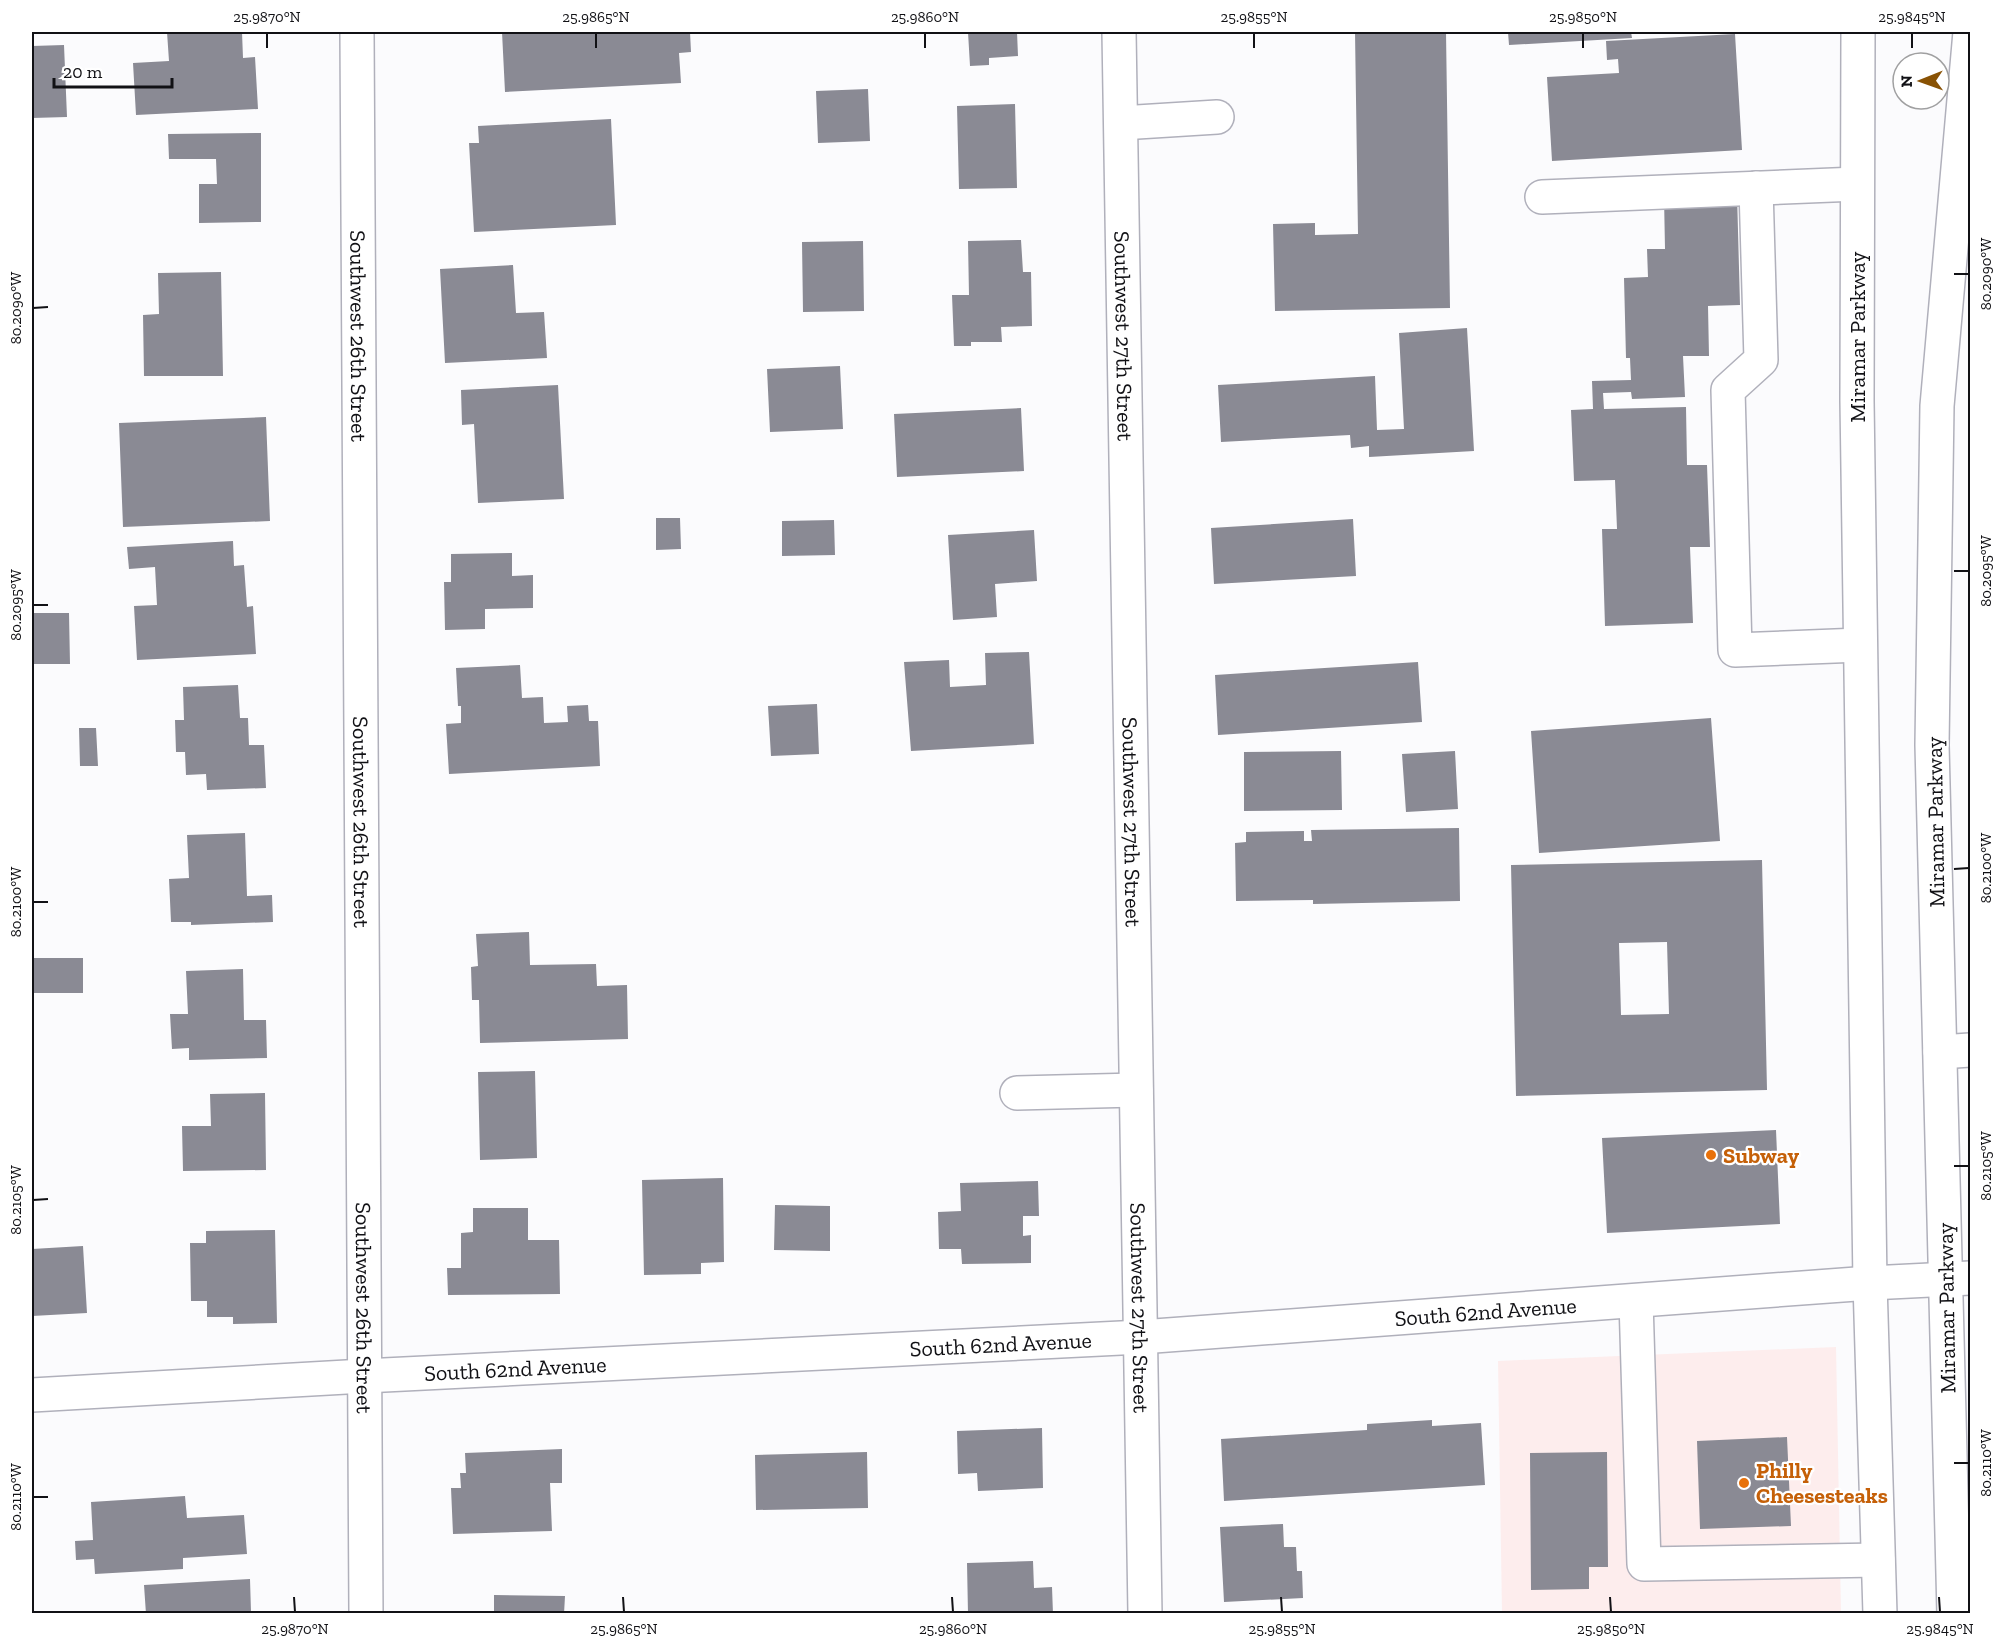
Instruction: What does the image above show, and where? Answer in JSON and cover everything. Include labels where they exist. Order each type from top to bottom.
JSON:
[{"type":"street","name":"Southwest 26th Street","points":[[357,32],[366,1614]]},
{"type":"street","name":"Southwest 27th Street","points":[[1119,32],[1145,1614]]},
{"type":"street","name":"Miramar Parkway","points":[[1858,32],[1857,401],[1860,645],[1870,1284],[1880,1614]]},
{"type":"street","name":"Miramar Parkway","points":[[1954,1614],[1961,1539],[1955,1051],[1932,745],[1937,406],[1970,32]]},
{"type":"street","points":[[1121,123],[1217,117]]},
{"type":"street","points":[[1542,197],[1857,184]]},
{"type":"street","points":[[1756,188],[1761,360],[1728,390],[1735,650],[1860,645]]},
{"type":"street","points":[[1017,1093],[1136,1090]]},
{"type":"street","name":"South 62nd Avenue","points":[[32,1395],[1141,1337],[1958,1279]]},
{"type":"street","points":[[1636,1301],[1644,1564],[1878,1560]]},
{"type":"shaded area","points":[[1836,1347],[1841,1613],[1502,1613],[1498,1361]]},
{"type":"building","points":[[167,32],[242,32],[243,58],[255,57],[258,109],[136,115],[133,63],[169,61]]},
{"type":"building","points":[[502,32],[690,32],[691,52],[679,53],[681,83],[505,92]]},
{"type":"building","points":[[968,32],[1017,32],[1018,56],[989,58],[989,65],[970,66]]},
{"type":"building","points":[[1355,32],[1446,32],[1450,308],[1275,311],[1273,224],[1315,223],[1315,235],[1358,234]]},
{"type":"building","points":[[1508,32],[1631,32],[1632,38],[1509,45]]},
{"type":"building","points":[[1735,34],[1742,150],[1552,161],[1547,77],[1619,73],[1618,59],[1607,60],[1606,41]]},
{"type":"building","points":[[64,45],[67,117],[32,118],[32,46]]},
{"type":"building","points":[[868,89],[870,141],[818,143],[816,91]]},
{"type":"building","points":[[1015,104],[1017,188],[959,189],[957,106]]},
{"type":"building","points":[[611,119],[616,225],[474,232],[469,143],[479,143],[478,126]]},
{"type":"building","points":[[261,133],[261,222],[199,223],[199,184],[217,184],[216,159],[169,159],[168,134]]},
{"type":"building","points":[[1737,194],[1740,305],[1708,306],[1709,356],[1683,356],[1685,397],[1632,399],[1631,392],[1603,393],[1604,409],[1686,407],[1687,465],[1707,465],[1710,547],[1690,547],[1693,623],[1605,626],[1602,529],[1617,529],[1615,480],[1574,481],[1571,410],[1593,409],[1592,381],[1631,380],[1630,358],[1626,358],[1624,278],[1648,277],[1647,249],[1665,249],[1664,197]]},
{"type":"building","points":[[1021,240],[1023,272],[1031,272],[1032,326],[1001,327],[1002,342],[971,342],[971,346],[954,346],[952,295],[969,295],[968,241]]},
{"type":"building","points":[[863,241],[864,311],[803,312],[802,242]]},
{"type":"building","points":[[513,265],[516,313],[544,312],[547,358],[445,363],[440,269]]},
{"type":"building","points":[[221,272],[223,376],[144,376],[143,315],[159,314],[158,273]]},
{"type":"building","points":[[1467,328],[1474,451],[1369,457],[1369,446],[1351,448],[1350,435],[1221,442],[1218,385],[1375,376],[1377,430],[1404,429],[1399,333]]},
{"type":"building","points":[[840,366],[843,429],[770,432],[767,369]]},
{"type":"building","points":[[558,385],[564,499],[478,503],[474,424],[462,425],[461,390]]},
{"type":"building","points":[[1021,408],[1024,471],[897,477],[894,414]]},
{"type":"building","points":[[266,417],[270,521],[123,527],[119,423]]},
{"type":"building","points":[[656,518],[680,518],[681,549],[656,550]]},
{"type":"building","points":[[1353,519],[1356,576],[1214,584],[1211,528]]},
{"type":"building","points":[[834,520],[835,555],[782,556],[782,521]]},
{"type":"building","points":[[1034,530],[1037,581],[995,584],[997,617],[953,620],[948,535]]},
{"type":"building","points":[[233,541],[234,566],[244,565],[247,607],[253,606],[256,654],[137,660],[134,606],[157,605],[155,567],[129,569],[127,547]]},
{"type":"building","points":[[512,553],[512,576],[533,575],[533,608],[485,609],[485,629],[445,630],[444,582],[451,582],[451,554]]},
{"type":"building","points":[[32,613],[69,613],[70,664],[32,664]]},
{"type":"building","points":[[1029,652],[1034,744],[911,751],[904,662],[949,660],[950,687],[986,685],[985,653]]},
{"type":"building","points":[[1418,662],[1422,722],[1218,735],[1215,675]]},
{"type":"building","points":[[520,665],[522,698],[543,697],[544,723],[568,722],[567,706],[588,705],[589,721],[598,721],[600,766],[449,774],[446,724],[461,723],[456,668]]},
{"type":"building","points":[[238,685],[240,718],[248,718],[249,745],[264,745],[266,788],[207,790],[206,774],[186,775],[185,752],[176,752],[175,720],[184,720],[183,687]]},
{"type":"building","points":[[817,704],[819,754],[771,756],[768,706]]},
{"type":"building","points":[[1711,718],[1720,841],[1539,853],[1531,731]]},
{"type":"building","points":[[79,728],[96,728],[98,766],[80,766]]},
{"type":"building","points":[[1341,751],[1342,810],[1244,811],[1244,752]]},
{"type":"building","points":[[1455,751],[1458,809],[1406,812],[1402,754]]},
{"type":"building","points":[[1459,828],[1460,901],[1313,904],[1313,900],[1236,901],[1235,843],[1246,842],[1246,832],[1304,831],[1304,841],[1312,841],[1311,830]]},
{"type":"building","points":[[245,833],[247,896],[272,895],[273,922],[191,925],[191,922],[171,922],[169,879],[189,878],[187,835]]},
{"type":"building","points":[[1762,860],[1767,1090],[1516,1096],[1511,865]],"holes":[[[1667,942],[1669,1014],[1621,1015],[1619,943]]]},
{"type":"building","points":[[529,932],[530,965],[596,964],[597,986],[627,985],[628,1039],[480,1043],[479,1000],[472,1000],[471,967],[478,966],[476,934]]},
{"type":"building","points":[[32,958],[83,958],[83,993],[32,993]]},
{"type":"building","points":[[243,969],[244,1020],[266,1020],[267,1058],[189,1060],[189,1048],[172,1049],[170,1014],[188,1014],[186,971]]},
{"type":"building","points":[[535,1071],[537,1158],[480,1160],[478,1072]]},
{"type":"building","points":[[265,1093],[266,1170],[183,1171],[182,1126],[211,1126],[210,1094]]},
{"type":"building","points":[[1776,1130],[1780,1224],[1607,1233],[1602,1138]]},
{"type":"building","points":[[723,1178],[724,1262],[701,1263],[701,1274],[644,1275],[642,1180]]},
{"type":"building","points":[[1038,1181],[1039,1216],[1023,1216],[1023,1236],[1031,1235],[1031,1263],[962,1264],[961,1249],[939,1249],[938,1212],[961,1211],[960,1183]]},
{"type":"building","points":[[775,1205],[830,1206],[830,1251],[774,1250]]},
{"type":"building","points":[[473,1208],[528,1208],[528,1240],[559,1240],[560,1294],[448,1295],[447,1268],[461,1268],[461,1233],[473,1232]]},
{"type":"building","points":[[275,1230],[277,1323],[233,1324],[233,1317],[207,1317],[207,1301],[191,1301],[190,1243],[206,1243],[206,1231]]},
{"type":"building","points":[[83,1246],[87,1313],[32,1316],[32,1249]]},
{"type":"building","points":[[1432,1420],[1432,1426],[1481,1423],[1485,1485],[1224,1501],[1221,1439],[1367,1430],[1367,1424]]},
{"type":"building","points":[[1042,1428],[1043,1488],[978,1491],[977,1473],[958,1474],[957,1431]]},
{"type":"building","name":"Philly Cheesesteaks","points":[[1787,1437],[1791,1526],[1700,1529],[1697,1441]]},
{"type":"building","points":[[562,1449],[562,1483],[550,1483],[552,1531],[453,1534],[451,1488],[461,1488],[460,1473],[466,1473],[465,1453]]},
{"type":"building","points":[[867,1452],[868,1508],[756,1510],[755,1455]]},
{"type":"building","points":[[1607,1452],[1608,1567],[1589,1567],[1589,1589],[1531,1590],[1530,1453]]},
{"type":"building","points":[[185,1496],[187,1518],[244,1515],[247,1554],[183,1558],[183,1569],[95,1574],[94,1559],[76,1560],[75,1541],[93,1540],[91,1502]]},
{"type":"building","points":[[1283,1524],[1284,1547],[1296,1547],[1297,1571],[1302,1571],[1303,1598],[1224,1602],[1220,1527]]},
{"type":"building","points":[[1033,1561],[1034,1588],[1052,1587],[1053,1614],[968,1614],[967,1563]]},
{"type":"building","points":[[250,1579],[251,1612],[146,1614],[144,1585]]},
{"type":"building","points":[[494,1595],[565,1596],[564,1614],[494,1614]]},
{"type":"place","name":"Subway","points":[[1711,1155]]},
{"type":"place","name":"Philly Cheesesteaks","points":[[1744,1483]]}]
